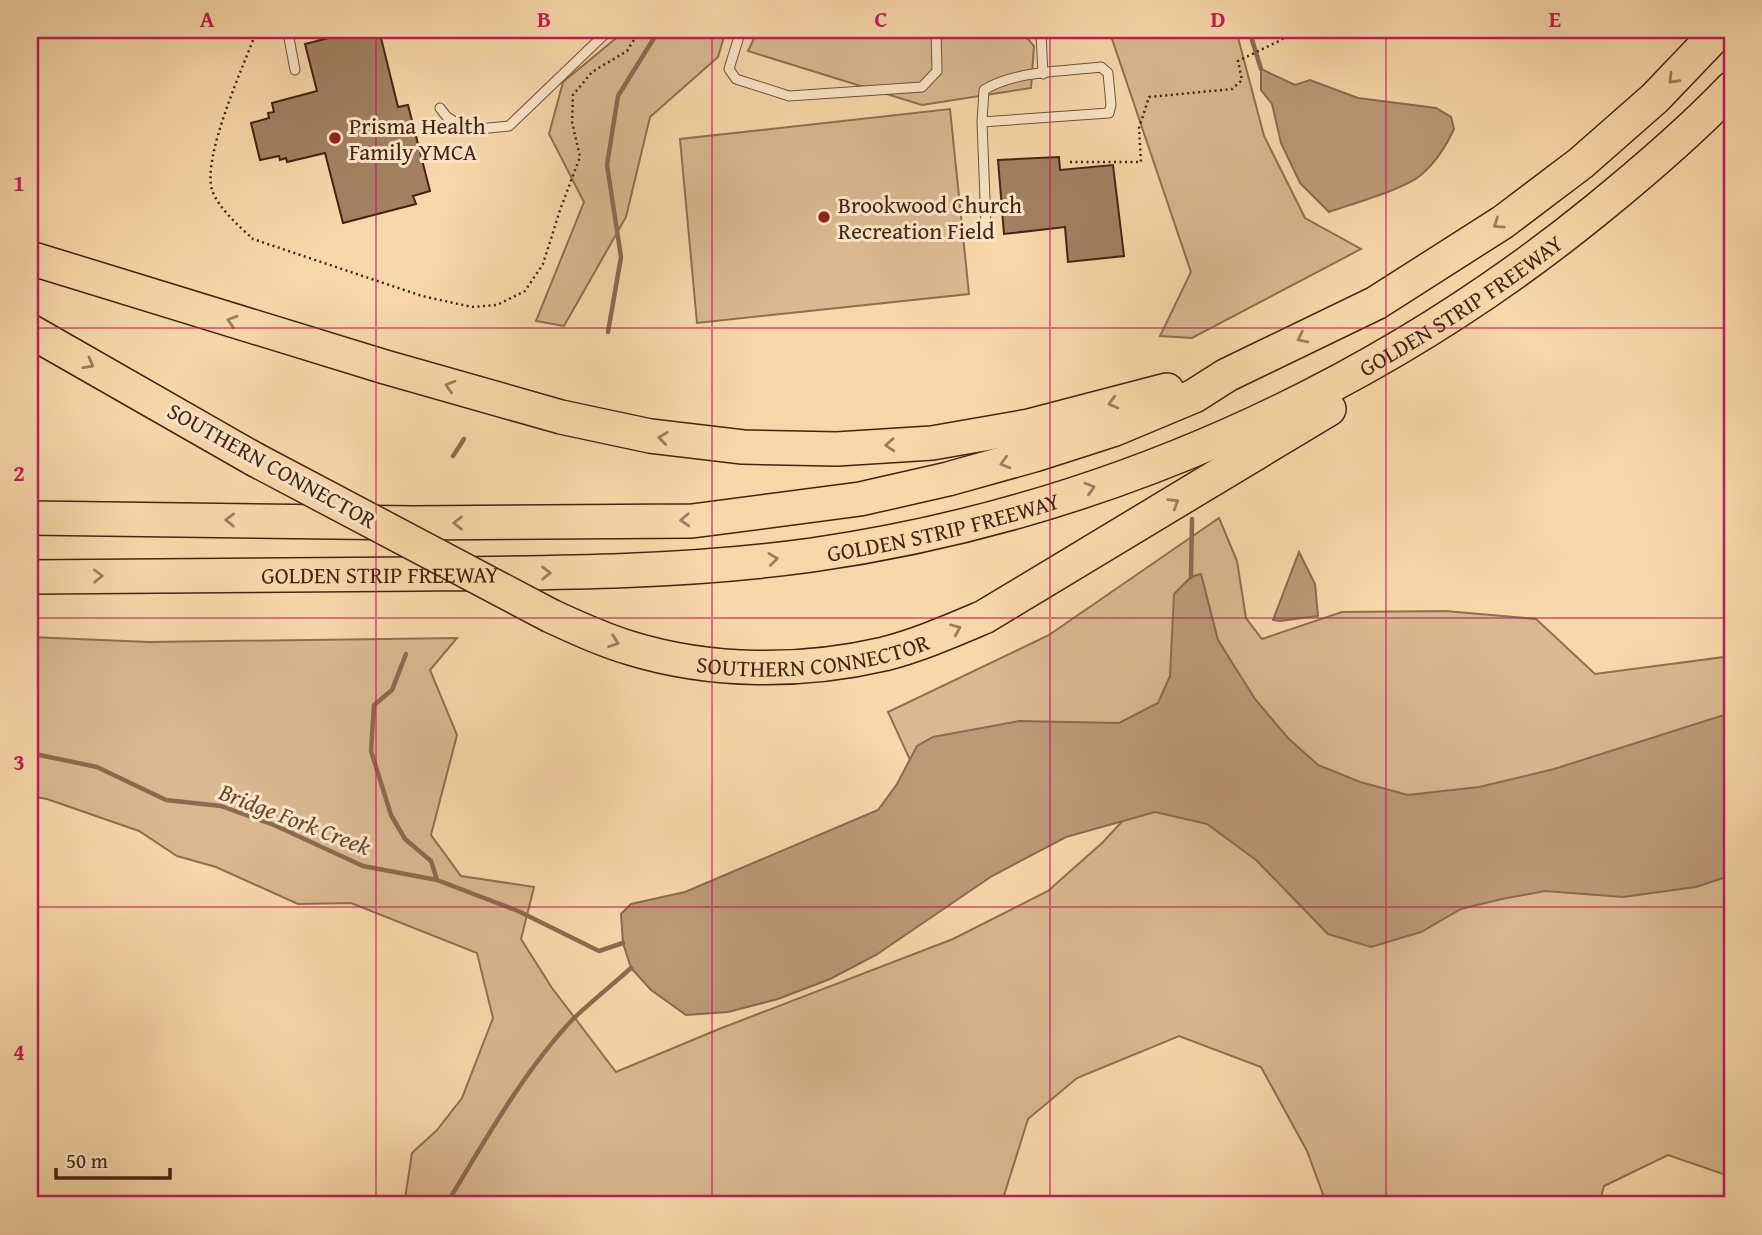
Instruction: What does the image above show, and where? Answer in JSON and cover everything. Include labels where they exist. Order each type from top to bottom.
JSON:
[{"type":"highway","name":"GOLDEN STRIP FREEWAY","points":[[30,518],[413,523],[692,521],[860,499],[948,479],[1034,455],[1139,419],[1194,396],[1227,375],[1376,303],[1503,222],[1581,163],[1655,98],[1720,30]]},
{"type":"highway","name":"GOLDEN STRIP FREEWAY","points":[[30,577],[632,571],[813,555],[909,537],[994,517],[1153,467],[1291,407],[1389,354],[1477,299],[1558,241],[1684,135],[1732,88]]},
{"type":"highway","name":"SOUTHERN CONNECTOR","points":[[30,331],[254,459],[551,615],[602,638],[633,649],[698,664],[794,666],[884,654],[933,639],[984,617],[1403,362],[1490,306],[1558,241]]},
{"type":"highway","points":[[30,258],[372,363],[561,417],[650,436],[743,447],[836,449],[932,443],[1029,426],[1227,375]]},
{"type":"lane","points":[[290,30],[295,70]]},
{"type":"lane","points":[[440,108],[447,117],[468,130],[509,126],[609,30]]},
{"type":"lane","points":[[741,30],[729,69],[736,79],[789,96],[922,87],[937,71],[936,30]]},
{"type":"lane","points":[[1040,31],[1043,74]]},
{"type":"lane","points":[[982,122],[1109,113],[1111,105],[1108,73],[1101,67],[1043,74],[996,83],[984,90],[982,122],[986,225]]},
{"type":"path","points":[[257,30],[222,125],[211,170],[212,191],[232,220],[253,239],[422,296],[472,307],[497,305],[525,291],[543,264],[580,157],[572,122],[573,95],[592,72],[627,51],[640,30]]},
{"type":"path","points":[[1070,162],[1141,162],[1139,128],[1149,97],[1232,89],[1242,80],[1238,61],[1294,30]]},
{"type":"shaded area","points":[[626,30],[726,30],[718,57],[650,117],[626,217],[564,326],[536,321],[584,202],[549,134],[563,82]]},
{"type":"shaded area","points":[[758,30],[1021,31],[1034,46],[1031,88],[922,105],[748,51]]},
{"type":"shaded area","points":[[1109,30],[1236,30],[1264,136],[1305,218],[1361,249],[1192,338],[1160,336],[1191,272]]},
{"type":"shaded area","points":[[1261,69],[1295,85],[1310,80],[1358,98],[1436,108],[1451,117],[1454,129],[1436,159],[1414,180],[1391,191],[1329,212],[1300,183],[1281,143],[1272,104],[1261,90]]},
{"type":"shaded area","name":"Brookwood Church Recreation Field","points":[[950,109],[969,294],[697,323],[680,139]]},
{"type":"shaded area","points":[[1219,518],[1237,561],[1246,618],[1262,639],[1342,612],[1445,611],[1536,619],[1595,674],[1732,656],[1732,1172],[1723,1174],[1668,1155],[1604,1186],[1599,1205],[1327,1205],[1307,1151],[1261,1067],[1179,1036],[1077,1078],[1028,1119],[1001,1205],[404,1205],[412,1153],[437,1130],[462,1098],[493,1018],[477,953],[351,903],[298,904],[216,867],[177,856],[139,831],[47,799],[30,796],[30,637],[149,642],[457,638],[430,670],[457,735],[431,835],[461,876],[534,887],[521,939],[552,988],[616,1072],[719,1029],[953,939],[1048,891],[1102,843],[1132,811],[923,788],[888,712],[1049,635]]},
{"type":"shaded area","points":[[1299,552],[1315,584],[1318,616],[1273,620]]},
{"type":"shaded area","points":[[1201,574],[1218,640],[1255,699],[1288,738],[1318,765],[1360,782],[1408,795],[1479,787],[1554,769],[1727,714],[1732,716],[1732,875],[1696,887],[1623,897],[1545,891],[1502,899],[1461,909],[1421,932],[1371,947],[1328,934],[1256,860],[1207,824],[1155,812],[1066,837],[992,876],[876,955],[830,979],[778,999],[728,1012],[686,1015],[651,990],[631,968],[623,943],[621,914],[631,904],[685,892],[878,810],[897,784],[917,746],[933,737],[1019,721],[1119,723],[1158,703],[1170,676],[1174,594],[1191,577]]},
{"type":"building","name":"Prisma Health Family YMCA","points":[[360,30],[379,30],[398,107],[408,105],[430,191],[413,196],[416,204],[343,223],[325,153],[287,162],[286,158],[280,160],[279,156],[260,160],[251,123],[269,118],[268,113],[274,112],[272,103],[317,91],[305,44]]},
{"type":"building","points":[[1059,157],[1060,170],[1113,165],[1124,256],[1068,262],[1065,227],[1004,234],[998,160]]},
{"type":"waterway","points":[[608,332],[621,257],[607,165],[618,96],[659,30]]},
{"type":"waterway","points":[[1249,30],[1261,69]]},
{"type":"waterway","points":[[453,456],[464,439]]},
{"type":"waterway","points":[[1191,577],[1192,519]]},
{"type":"waterway","points":[[406,654],[392,690],[374,705],[371,751],[391,815],[405,839],[431,861],[437,880]]},
{"type":"waterway","name":"Bridge Fork Creek","points":[[30,753],[97,767],[166,800],[221,806],[274,825],[363,866],[437,880],[518,911],[599,951],[623,943]]},
{"type":"waterway","points":[[446,1205],[505,1108],[538,1061],[574,1018],[631,968]]},
{"type":"place","name":"Prisma Health Family YMCA","points":[[335,138]]},
{"type":"place","name":"Brookwood Church Recreation Field","points":[[824,217]]}]
